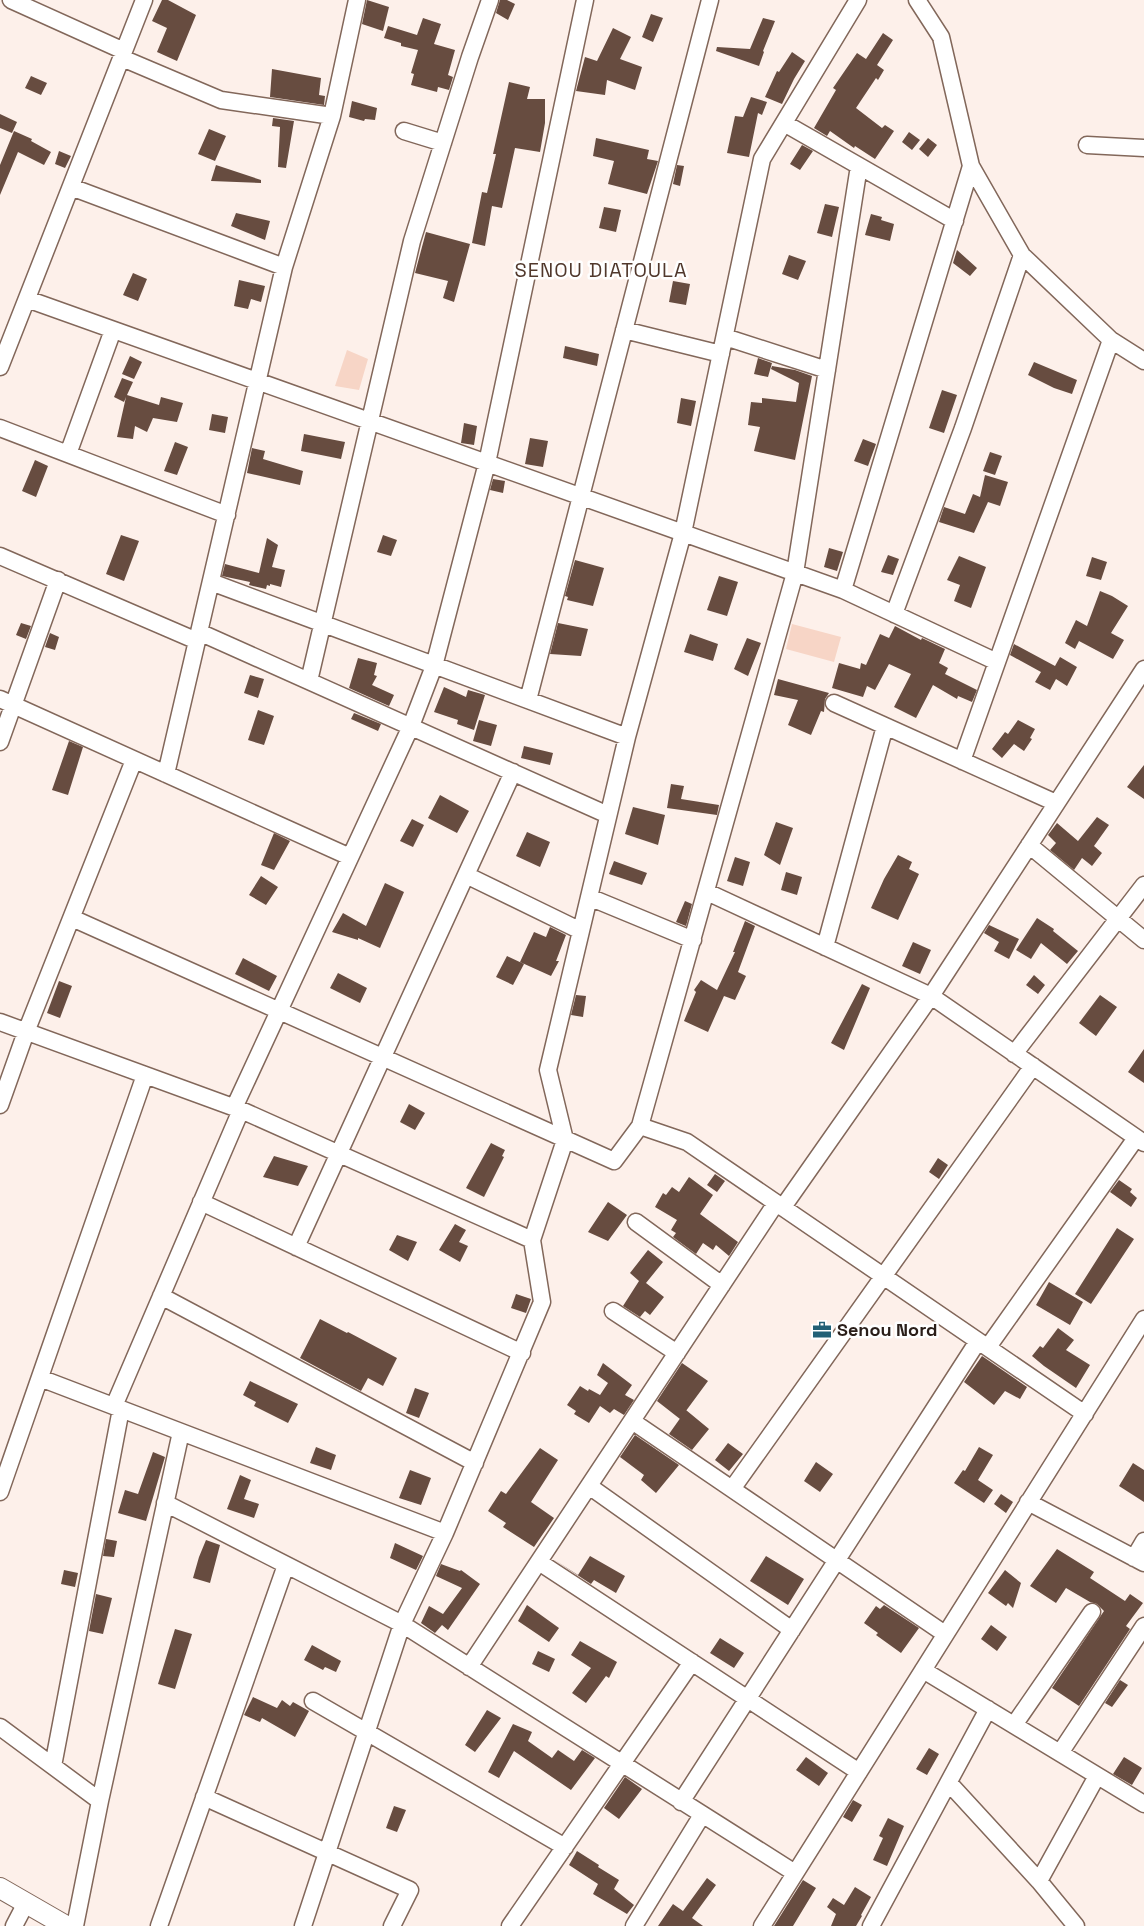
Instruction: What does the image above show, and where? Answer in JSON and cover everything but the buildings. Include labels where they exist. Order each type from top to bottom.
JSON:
[{"type":"street","points":[[0,5],[2,0]]},
{"type":"street","points":[[11,0],[221,100],[332,116]]},
{"type":"street","points":[[0,366],[6,334],[27,299],[144,0]]},
{"type":"street","points":[[166,774],[284,267],[332,116],[357,0]]},
{"type":"street","points":[[309,681],[412,241],[490,0]]},
{"type":"street","points":[[53,1766],[117,1408],[278,1010],[410,726],[434,666],[486,463],[584,0]]},
{"type":"street","points":[[528,700],[710,0]]},
{"type":"street","points":[[917,0],[941,38],[971,166],[1022,255],[1111,340],[1144,361]]},
{"type":"street","points":[[303,1926],[402,1624],[445,1533],[542,1302],[532,1240],[565,1140],[548,1070],[627,737],[683,533],[762,159],[852,2]]},
{"type":"street","points":[[784,123],[955,221]]},
{"type":"street","points":[[404,131],[443,143]]},
{"type":"street","points":[[1087,145],[1144,148]]},
{"type":"street","points":[[72,918],[614,1161],[640,1126],[795,573],[859,166]]},
{"type":"street","points":[[843,590],[971,166]]},
{"type":"street","points":[[71,187],[284,267]]},
{"type":"street","points":[[894,614],[963,428],[1022,255]]},
{"type":"street","points":[[27,299],[843,590],[997,662]]},
{"type":"street","points":[[68,454],[113,330]]},
{"type":"street","points":[[624,330],[721,354]]},
{"type":"street","points":[[724,336],[827,370]]},
{"type":"street","points":[[962,761],[1111,340]]},
{"type":"street","points":[[0,428],[226,515]]},
{"type":"street","points":[[0,556],[309,681],[608,815]]},
{"type":"street","points":[[0,742],[7,702],[58,580]]},
{"type":"street","points":[[211,582],[627,737]]},
{"type":"street","points":[[469,1667],[722,1285],[931,996],[1144,669]]},
{"type":"street","points":[[7,702],[350,857]]},
{"type":"street","points":[[834,703],[1056,803]]},
{"type":"street","points":[[825,947],[885,726]]},
{"type":"street","points":[[0,1105],[26,1032],[134,760]]},
{"type":"street","points":[[296,1247],[513,772]]},
{"type":"street","points":[[1029,845],[1144,940]]},
{"type":"street","points":[[466,875],[581,931]]},
{"type":"street","points":[[1014,1054],[1144,885]]},
{"type":"street","points":[[681,1802],[837,1560],[983,1344],[1140,1141],[931,996],[707,892]]},
{"type":"street","points":[[589,897],[693,940]]},
{"type":"street","points":[[0,1022],[237,1109],[532,1240]]},
{"type":"street","points":[[732,1489],[1032,1066]]},
{"type":"street","points":[[0,1492],[145,1075]]},
{"type":"street","points":[[640,1126],[687,1142],[1085,1414]]},
{"type":"street","points":[[201,1202],[522,1353]]},
{"type":"street","points":[[636,1222],[722,1285]]},
{"type":"street","points":[[161,1296],[475,1463]]},
{"type":"street","points":[[613,1311],[677,1353]]},
{"type":"street","points":[[762,1926],[1144,1319]]},
{"type":"street","points":[[40,1378],[445,1533]]},
{"type":"street","points":[[632,1421],[945,1634]]},
{"type":"street","points":[[75,1926],[100,1801],[181,1432]]},
{"type":"street","points":[[589,1486],[792,1630]]},
{"type":"street","points":[[1028,1502],[1139,1561],[1144,1541]]},
{"type":"street","points":[[165,1503],[402,1624],[795,1874]]},
{"type":"street","points":[[539,1562],[859,1772]]},
{"type":"street","points":[[159,1926],[286,1565]]},
{"type":"street","points":[[1014,1725],[1092,1612]]},
{"type":"street","points":[[1060,1753],[1144,1626]]},
{"type":"street","points":[[510,1926],[692,1662]]},
{"type":"street","points":[[923,1670],[1144,1804]]},
{"type":"street","points":[[313,1701],[565,1847]]},
{"type":"street","points":[[871,1926],[988,1709]]},
{"type":"street","points":[[0,1727],[100,1801]]},
{"type":"street","points":[[1039,1881],[1097,1776]]},
{"type":"street","points":[[949,1783],[1039,1881],[1076,1926]]},
{"type":"street","points":[[204,1798],[410,1890],[392,1926]]},
{"type":"street","points":[[634,1926],[702,1815]]},
{"type":"street","points":[[0,1888],[66,1926]]},
{"type":"street","points":[[14,1926],[26,1903]]},
{"type":"shaded area","points":[[347,350],[368,359],[359,390],[335,386]]},
{"type":"shaded area","points":[[792,624],[841,637],[834,662],[786,649]]},
{"type":"place","name":"Senou Nord","points":[[822,1330]]},
{"type":"district","name":"SENOU DIATOULA","points":[[601,270]]}]
